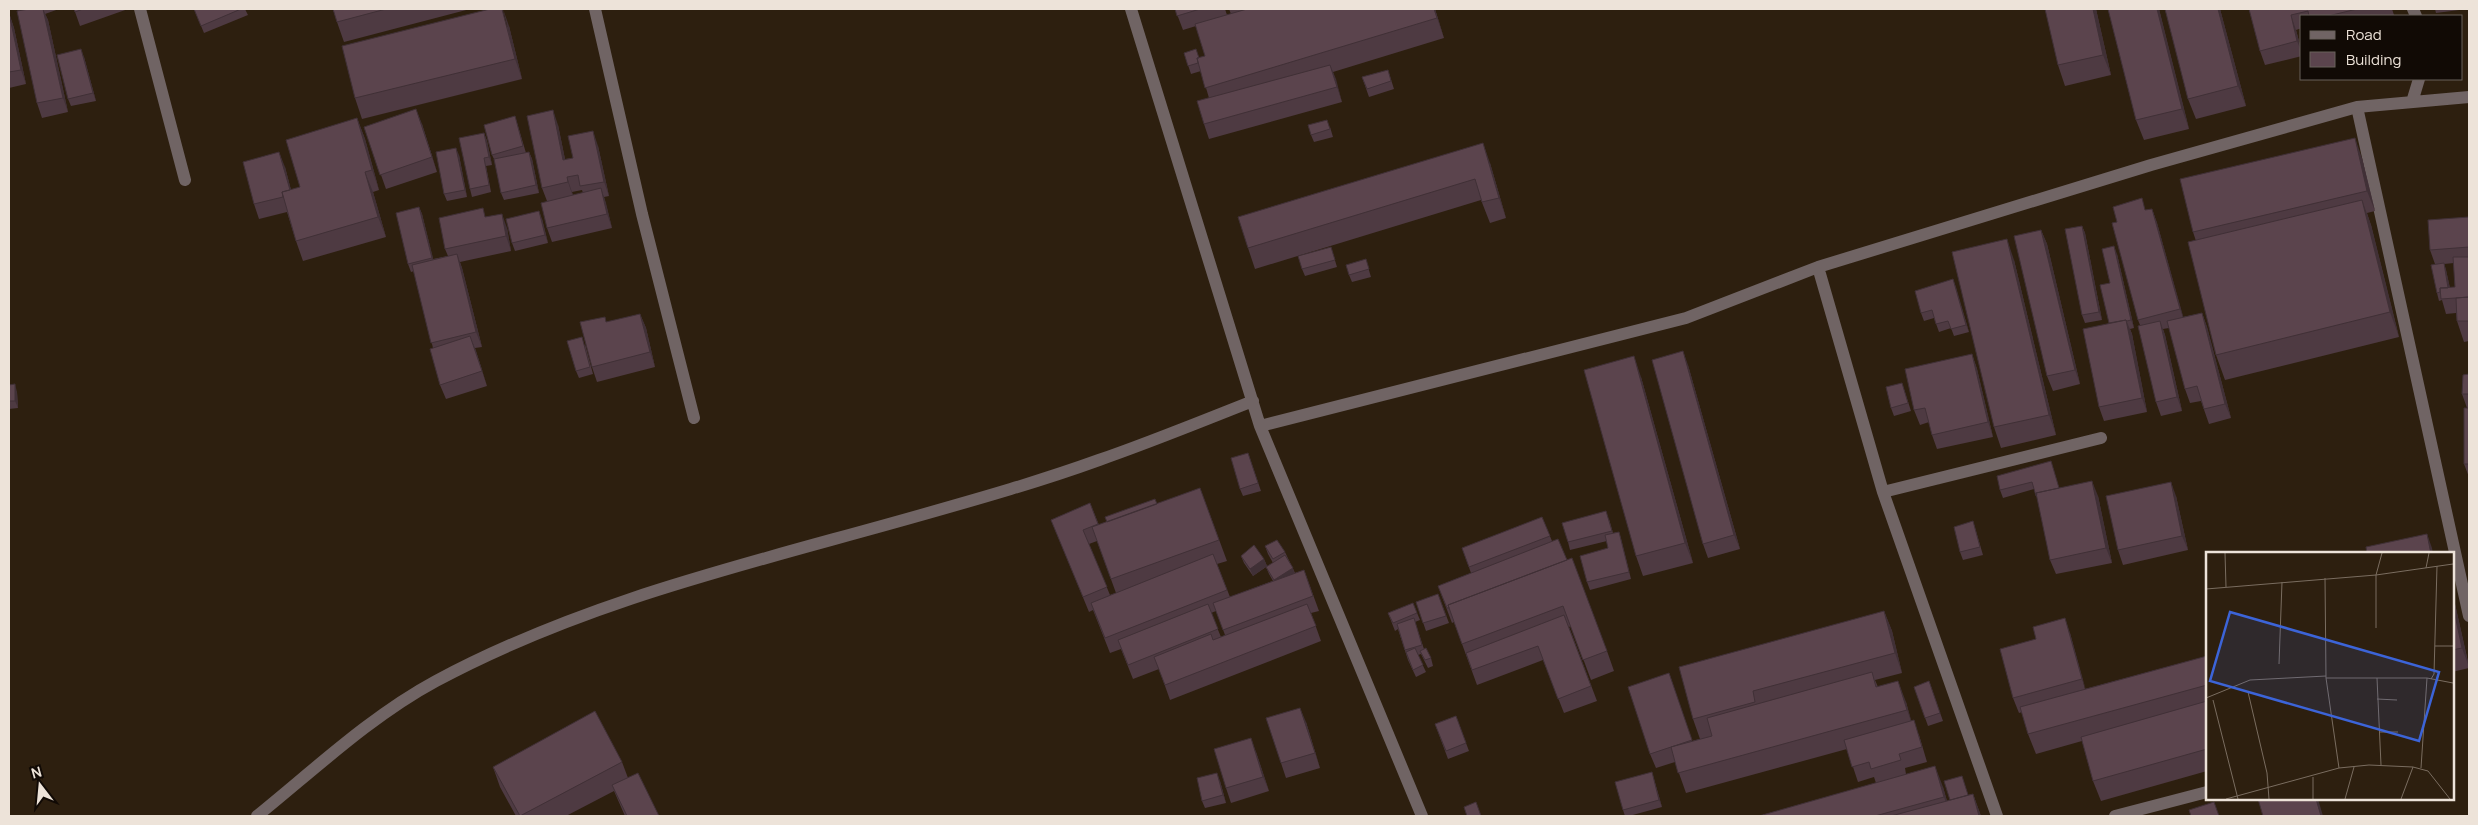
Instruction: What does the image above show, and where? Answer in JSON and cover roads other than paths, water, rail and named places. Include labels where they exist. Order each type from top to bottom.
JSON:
[{"type":"street","points":[[140,9],[185,180]]},
{"type":"street","points":[[595,9],[642,214],[694,418]]},
{"type":"street","points":[[1131,9],[1260,426],[1422,816]]},
{"type":"street","points":[[2412,102],[2418,80]]},
{"type":"street","points":[[1260,426],[1686,318],[1818,267],[2151,165],[2357,107],[2469,97]]},
{"type":"street","points":[[2357,107],[2469,616]]},
{"type":"street","points":[[1818,267],[1883,492],[1997,816]]},
{"type":"street","points":[[257,816],[369,726],[434,682],[536,632],[652,591],[762,557],[920,515],[1100,460],[1252,401]]},
{"type":"street","points":[[1883,492],[2101,438]]},
{"type":"street","points":[[2115,816],[2206,792]]}]
